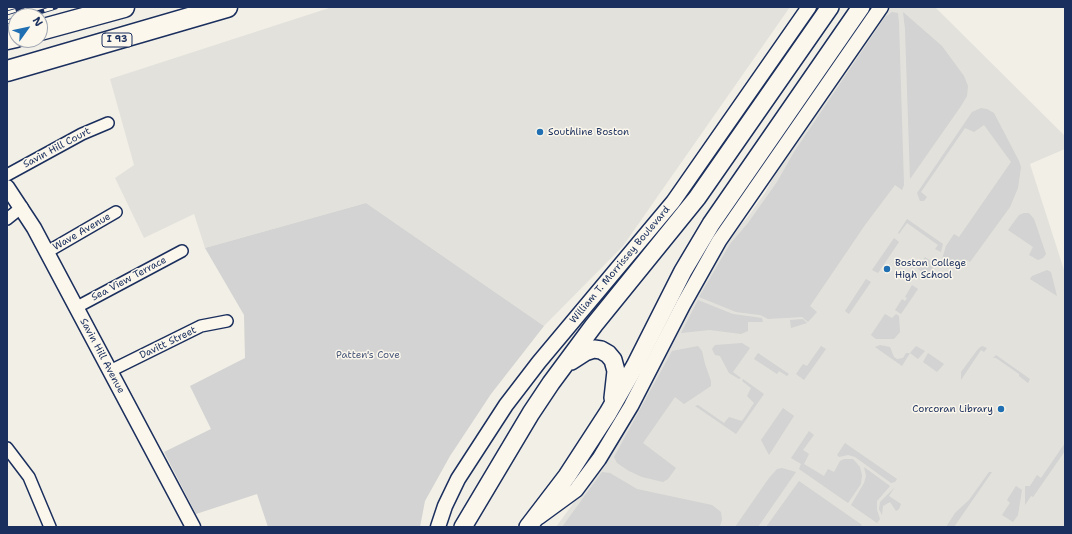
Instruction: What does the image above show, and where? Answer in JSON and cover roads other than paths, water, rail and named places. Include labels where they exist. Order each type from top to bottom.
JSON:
[{"type":"highway","points":[[48,28],[124,7]]},
{"type":"highway","name":"I 93","points":[[7,71],[227,7]]},
{"type":"main road","name":"William T. Morrissey Boulevard","points":[[463,527],[531,413],[561,369],[594,325],[690,208],[830,7]]},
{"type":"main road","points":[[530,526],[570,471],[608,413],[638,359],[677,282],[701,240],[861,7]]},
{"type":"main road","points":[[561,369],[574,358],[589,350],[601,350],[608,354],[613,360],[616,371],[615,388],[608,413]]},
{"type":"street","name":"William T. Morrissey Boulevard","points":[[438,527],[445,506],[458,479],[509,400],[539,362],[668,209],[809,7]]},
{"type":"street","points":[[530,526],[570,495],[591,470],[632,406],[683,305],[719,241],[881,7]]},
{"type":"street","name":"Savin Hill Court","points":[[7,175],[82,134],[108,123]]},
{"type":"street","name":"Savin Hill Avenue","points":[[7,187],[22,207],[47,252],[193,527]]},
{"type":"street","points":[[7,219],[22,207]]},
{"type":"street","name":"Wave Avenue","points":[[47,252],[116,212]]},
{"type":"street","name":"Sea View Terrace","points":[[77,308],[182,251]]},
{"type":"street","name":"Davitt Street","points":[[110,371],[201,326],[218,321],[227,321]]},
{"type":"street","points":[[7,448],[31,480],[50,527]]},
{"type":"railway","points":[[7,13],[27,7]]},
{"type":"railway","points":[[48,9],[56,7]]},
{"type":"place","name":"Southline Boston","points":[[540,132]]},
{"type":"place","name":"Boston College High School","points":[[887,269]]},
{"type":"place","name":"Corcoran Library","points":[[1001,409]]},
{"type":"park label","name":"Patten's Cove","points":[[368,355]]}]
